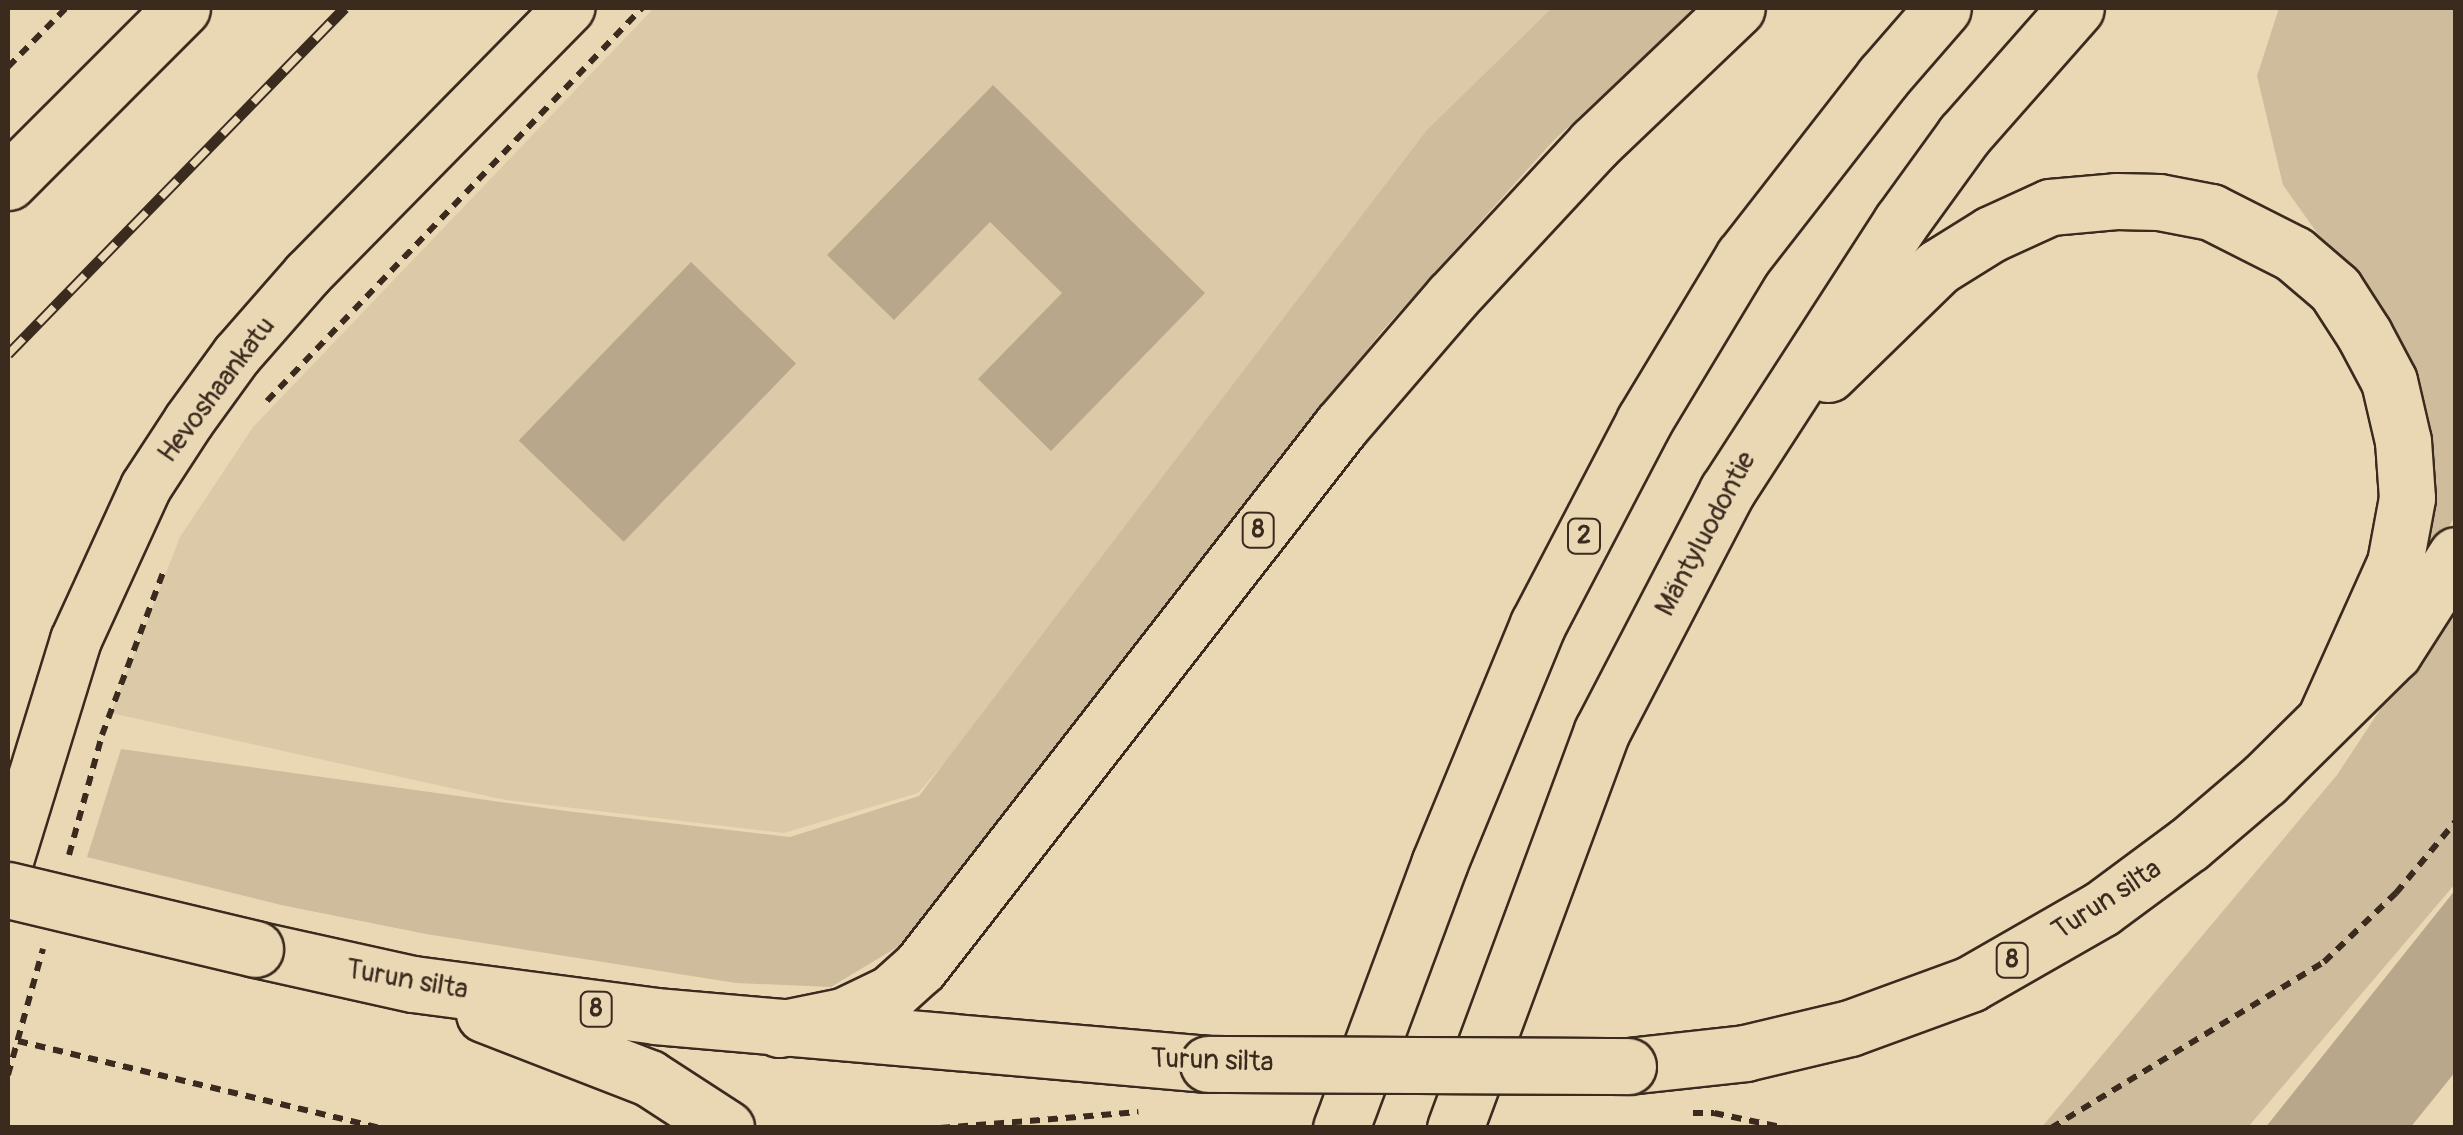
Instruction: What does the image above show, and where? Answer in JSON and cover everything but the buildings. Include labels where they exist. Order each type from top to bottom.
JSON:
[{"type":"main road","points":[[8,182],[182,8]]},
{"type":"main road","name":"8","points":[[779,1029],[843,1016],[891,993],[920,967],[1341,426],[1452,296],[1594,144],[1737,8]]},
{"type":"main road","name":"2","points":[[1341,1128],[1439,864],[1538,624],[1635,438],[1743,257],[1882,76],[1942,8]]},
{"type":"main road","name":"Mäntyluodontie","points":[[1455,1128],[1602,731],[1754,446],[1900,222],[1964,135],[2076,8]]},
{"type":"main road","points":[[1754,446],[1938,267],[2021,220],[2050,208],[2116,200],[2159,202],[2211,212],[2250,228],[2294,254],[2335,289],[2389,381],[2403,441],[2406,498],[2394,563],[2327,714]]},
{"type":"main road","name":"8","points":[[2327,714],[2394,652],[2456,555]]},
{"type":"main road","name":"Turun silta","points":[[8,890],[413,984],[779,1029],[1208,1064],[1628,1066],[1780,1045],[1850,1028],[1970,984],[2102,909],[2189,844],[2264,780],[2327,714]]},
{"type":"main road","points":[[413,984],[649,1078],[726,1128]]},
{"type":"street","name":"Hevoshaankatu","points":[[8,861],[76,640],[146,487],[188,421],[237,355],[308,274],[569,8]]},
{"type":"path","points":[[8,67],[66,8]]},
{"type":"path","points":[[260,408],[642,8]]},
{"type":"path","points":[[65,869],[102,735],[170,554]]},
{"type":"path","points":[[2051,1128],[2324,962],[2396,893],[2456,821]]},
{"type":"path","points":[[8,1075],[44,945]]},
{"type":"path","points":[[18,1041],[380,1128]]},
{"type":"path","points":[[940,1128],[1151,1112]]},
{"type":"path","points":[[1675,1114],[1714,1113],[1785,1128]]},
{"type":"shaded area","points":[[654,8],[1604,8],[918,793],[784,833],[505,800],[111,713],[180,537],[253,427]]},
{"type":"shaded area","points":[[1552,8],[1698,8],[1554,140],[1382,331],[1182,582],[1013,812],[899,946],[831,987],[736,983],[426,934],[281,905],[87,857],[121,749],[566,811],[790,837],[919,796],[1427,130]]},
{"type":"shaded area","points":[[2279,8],[2455,8],[2455,515],[2437,551],[2416,572],[2332,254],[2283,185],[2257,76]]},
{"type":"shaded area","points":[[2455,596],[2455,884],[2248,1127],[2041,1128],[2337,775]]},
{"type":"railway","points":[[8,354],[345,8]]}]
